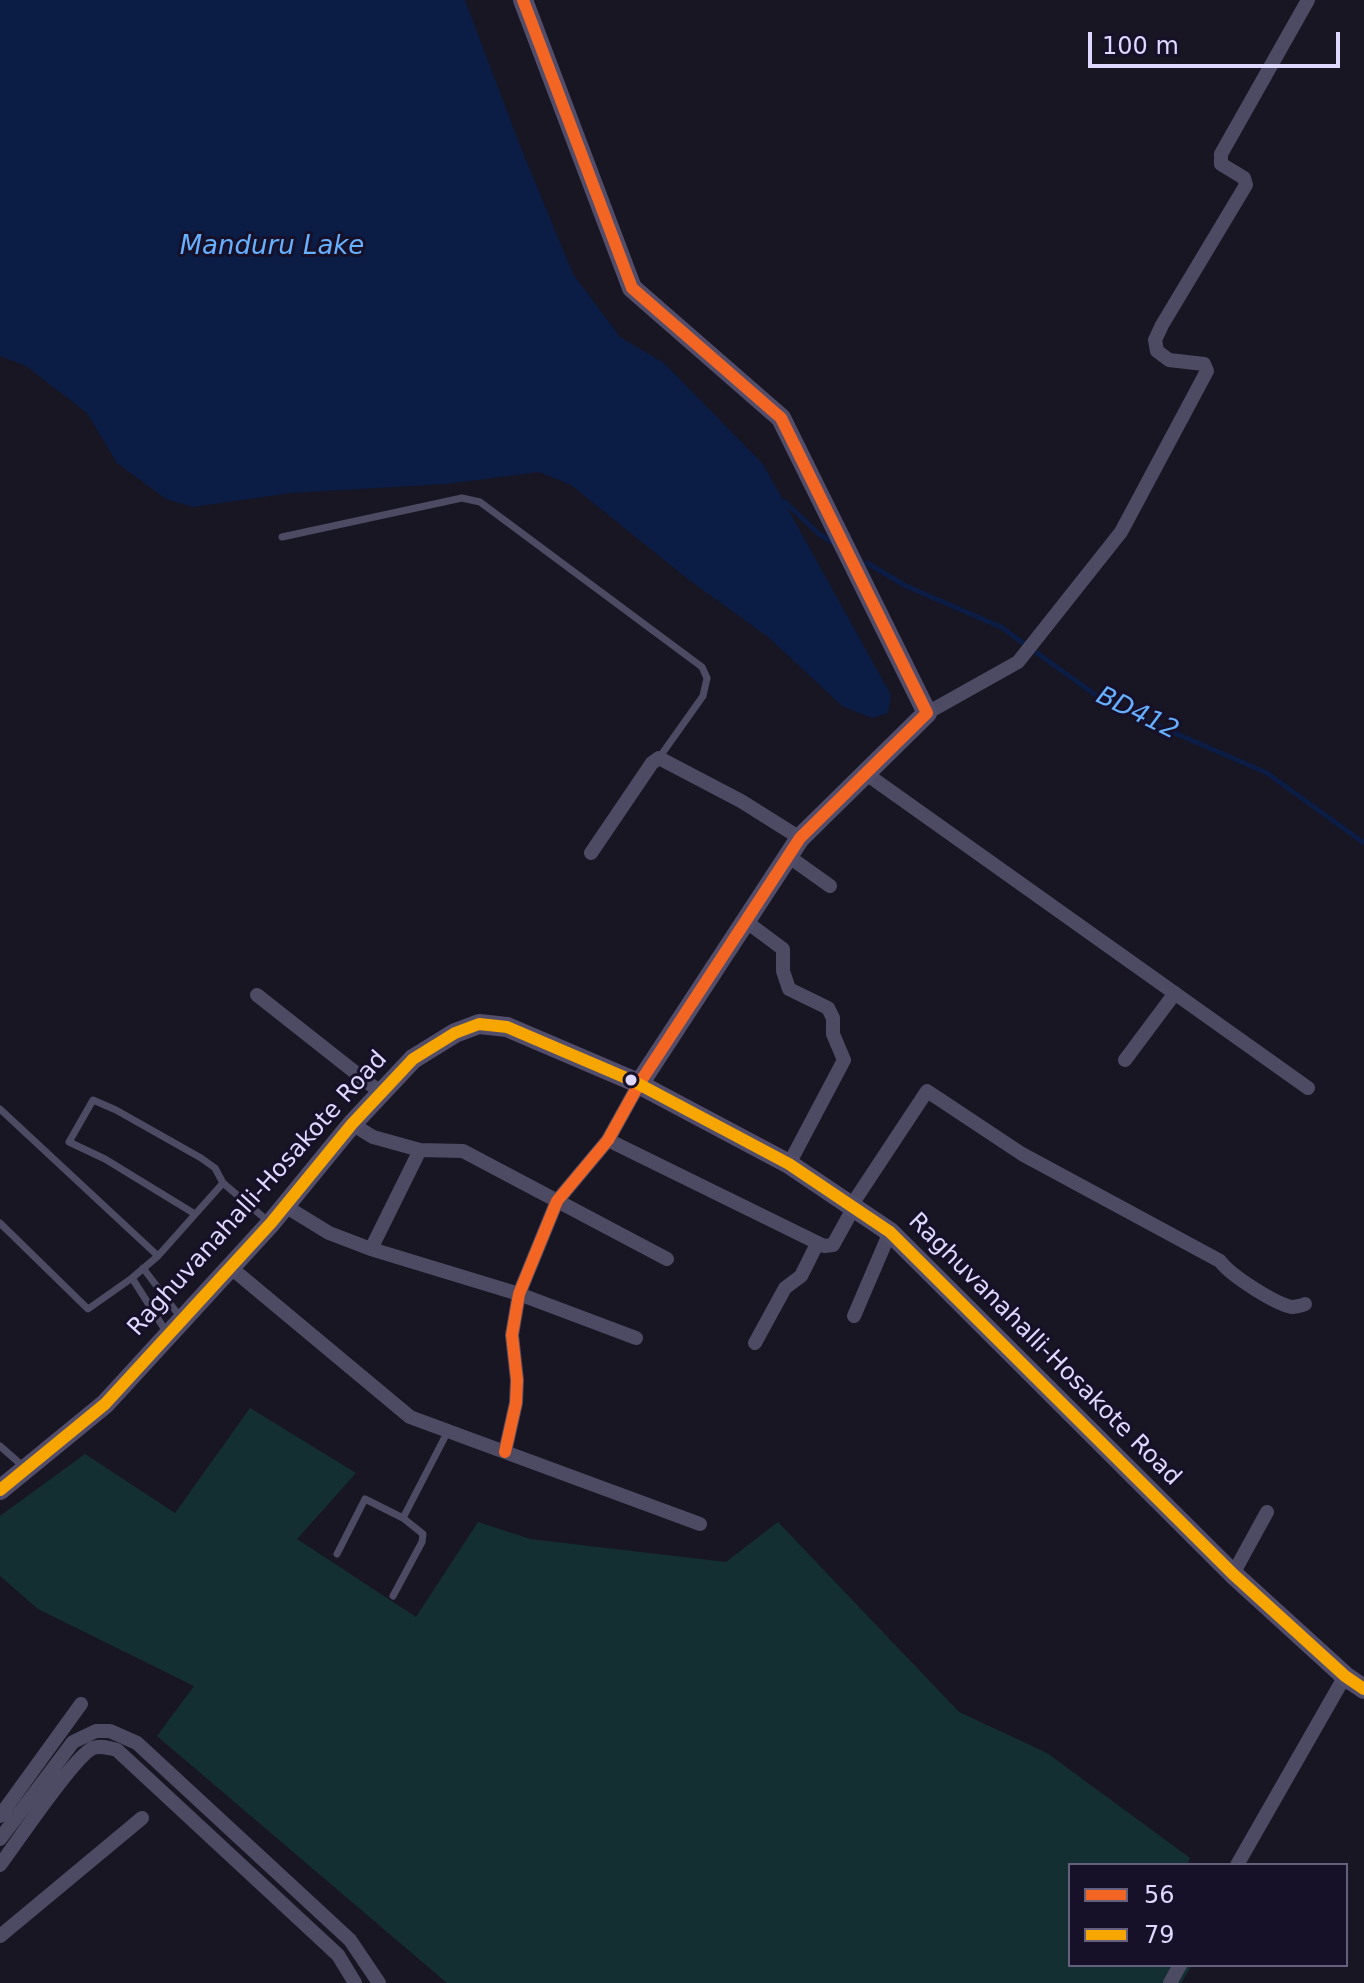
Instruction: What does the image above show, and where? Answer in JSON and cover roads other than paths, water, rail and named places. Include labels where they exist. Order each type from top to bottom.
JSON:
[{"type":"main road","points":[[523,0],[632,288],[781,418],[927,713],[794,847],[748,922],[639,1084]]},
{"type":"main road","name":"Raghuvanahalli-Hosakote Road","points":[[0,1490],[105,1404],[271,1223],[352,1124],[413,1059],[455,1033],[479,1024],[507,1027],[639,1084],[789,1164],[890,1232],[1233,1574],[1345,1676],[1364,1689]]},
{"type":"street","points":[[927,713],[1018,662],[1121,532],[1207,371],[1204,364],[1169,360],[1157,351],[1155,340],[1246,185],[1244,178],[1221,164],[1221,154],[1308,0]]},
{"type":"street","points":[[591,853],[652,763],[659,758],[741,801],[794,847],[830,886]]},
{"type":"street","points":[[865,773],[1308,1088]]},
{"type":"street","points":[[748,922],[783,949],[783,971],[789,989],[828,1008],[833,1018],[833,1034],[844,1060],[789,1164]]},
{"type":"street","points":[[1125,1060],[1175,993]]},
{"type":"street","points":[[257,995],[380,1092]]},
{"type":"street","points":[[505,1452],[516,1403],[512,1335],[519,1294],[557,1201],[608,1140],[639,1084]]},
{"type":"street","points":[[608,1140],[817,1244],[833,1245],[852,1206],[927,1091],[1022,1154],[1220,1261],[1229,1274],[1243,1282],[1293,1307],[1305,1304]]},
{"type":"street","points":[[352,1124],[373,1137],[420,1150],[463,1151],[667,1259]]},
{"type":"street","points":[[371,1249],[420,1150]]},
{"type":"street","points":[[285,1206],[329,1233],[371,1249],[519,1294],[636,1338]]},
{"type":"street","points":[[854,1316],[890,1232]]},
{"type":"street","points":[[755,1343],[785,1288],[804,1272],[817,1244]]},
{"type":"street","points":[[230,1267],[410,1417],[700,1524]]},
{"type":"street","points":[[1233,1574],[1267,1512]]},
{"type":"street","points":[[1238,1863],[1345,1676]]},
{"type":"street","points":[[0,1816],[81,1704]]},
{"type":"street","points":[[96,1731],[99,1747]]},
{"type":"street","points":[[0,1839],[73,1742],[96,1731],[110,1731],[137,1743],[350,1940],[379,1983]]},
{"type":"street","points":[[0,1865],[84,1755],[99,1747],[117,1750],[338,1955],[355,1983]]},
{"type":"street","points":[[0,1936],[142,1818]]},
{"type":"street","points":[[338,1955],[350,1940]]},
{"type":"lane","points":[[282,537],[462,498],[480,502],[702,667],[707,678],[703,696],[659,758]]},
{"type":"lane","points":[[195,1214],[105,1159],[69,1142],[93,1100],[201,1158],[215,1168],[223,1183],[271,1223]]},
{"type":"lane","points":[[0,1109],[158,1256]]},
{"type":"lane","points":[[0,1223],[88,1309],[158,1256],[223,1183]]},
{"type":"lane","points":[[143,1268],[181,1318]]},
{"type":"lane","points":[[132,1278],[168,1335]]},
{"type":"lane","points":[[403,1518],[448,1431]]},
{"type":"lane","points":[[0,1446],[27,1469]]},
{"type":"lane","points":[[337,1554],[365,1499],[403,1518],[423,1534],[422,1542],[393,1596]]},
{"type":"water","name":"Manduru Lake","points":[[0,0],[465,0],[573,274],[620,337],[664,363],[763,464],[891,695],[888,713],[872,718],[842,706],[768,637],[689,580],[571,485],[539,472],[446,484],[291,493],[193,507],[166,499],[117,463],[87,413],[26,366],[0,356]]},
{"type":"waterway","name":"BD412","points":[[785,502],[819,534],[836,544]]},
{"type":"waterway","name":"BD412","points":[[867,563],[906,586],[1001,627],[1108,704],[1267,773],[1364,843]]}]
